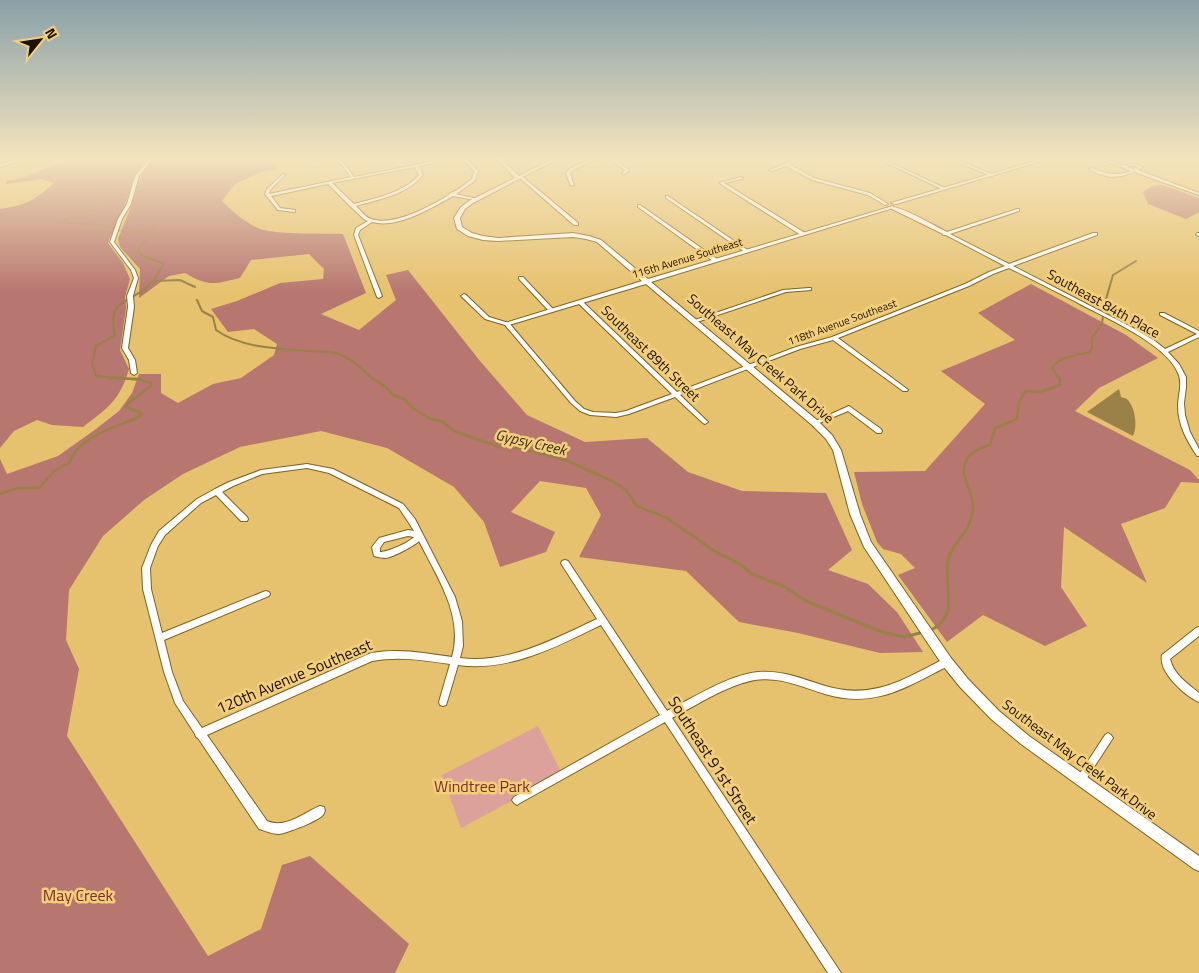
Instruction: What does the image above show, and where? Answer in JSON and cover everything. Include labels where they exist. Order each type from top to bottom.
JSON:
[{"type":"street","points":[[129,202],[112,238],[113,245],[133,270],[136,278],[130,296],[131,305],[126,348],[132,360],[134,373]]},
{"type":"street","points":[[274,202],[279,209],[294,211]]},
{"type":"street","points":[[348,202],[370,221],[379,222],[410,216],[435,202]]},
{"type":"street","points":[[352,206],[363,202]]},
{"type":"street","points":[[458,216],[472,202]]},
{"type":"street","points":[[458,216],[476,202]]},
{"type":"street","points":[[551,202],[576,224]]},
{"type":"street","points":[[675,202],[747,251]]},
{"type":"street","points":[[752,202],[803,234]]},
{"type":"street","name":"Southeast 84th Place","points":[[887,202],[1116,321],[1146,338],[1164,352],[1178,366],[1183,376],[1185,388],[1181,406],[1182,419],[1190,440],[1199,454]]},
{"type":"street","name":"116th Avenue Southeast","points":[[507,324],[902,202]]},
{"type":"street","points":[[639,206],[715,260]]},
{"type":"street","points":[[945,234],[1018,210]]},
{"type":"street","name":"Southeast May Creek Park Drive","points":[[458,216],[457,225],[472,236],[486,238],[565,235],[593,238],[608,247],[648,280],[816,423],[829,437],[837,450],[854,514],[867,544],[947,662],[995,715],[1080,781],[1199,864]]},
{"type":"street","points":[[370,221],[358,230],[356,236],[379,296]]},
{"type":"street","name":"118th Avenue Southeast","points":[[507,324],[573,402],[582,410],[592,414],[616,415],[627,413],[677,395],[798,348],[834,338],[991,273],[1095,234]]},
{"type":"street","points":[[521,278],[551,310]]},
{"type":"street","points":[[695,321],[785,291],[809,289]]},
{"type":"street","points":[[464,296],[487,318],[507,324]]},
{"type":"street","name":"Southeast 89th Street","points":[[580,302],[705,422]]},
{"type":"street","points":[[1162,314],[1199,334]]},
{"type":"street","points":[[1164,352],[1199,334]]},
{"type":"street","points":[[834,338],[905,390]]},
{"type":"street","points":[[816,423],[849,408],[879,431]]},
{"type":"street","points":[[320,811],[288,827],[278,829],[263,825],[179,703],[159,638],[146,579],[146,568],[150,554],[162,533],[189,509],[217,491],[261,472],[296,466],[315,467],[331,471],[393,500],[406,512],[455,607],[459,646],[443,702]]},
{"type":"street","points":[[217,491],[244,519]]},
{"type":"street","points":[[408,533],[419,535],[413,544],[391,554],[385,556],[377,554],[376,547],[382,540],[408,533]]},
{"type":"street","name":"Southeast 91st Street","points":[[565,563],[833,972]]},
{"type":"street","points":[[159,638],[266,594]]},
{"type":"street","name":"120th Avenue Southeast","points":[[199,734],[370,657],[394,654],[477,663],[512,657],[552,643],[603,620]]},
{"type":"street","points":[[1199,632],[1165,658],[1167,669],[1176,680],[1199,698]]},
{"type":"street","points":[[517,800],[666,716],[727,685],[754,677],[780,676],[847,695],[862,696],[898,687],[947,662]]},
{"type":"street","points":[[1080,781],[1108,738]]},
{"type":"green space","points":[[26,202],[125,202],[108,243],[123,263],[130,279],[125,297],[126,308],[120,350],[129,369],[117,396],[83,427],[52,425],[37,420],[14,431],[0,448],[0,209]]},
{"type":"green space","name":"May Creek","points":[[132,202],[224,202],[240,217],[260,229],[289,233],[343,234],[366,293],[321,314],[359,330],[396,300],[386,275],[408,270],[480,361],[527,415],[585,442],[647,438],[688,472],[742,491],[826,493],[852,550],[828,570],[868,584],[897,612],[923,652],[880,653],[798,633],[739,622],[686,571],[579,557],[601,515],[586,488],[540,481],[511,512],[555,532],[546,552],[500,567],[484,522],[454,487],[387,448],[321,431],[240,447],[183,474],[144,500],[103,536],[69,590],[66,640],[79,669],[67,736],[208,956],[261,929],[282,865],[310,856],[409,944],[395,973],[0,973],[0,459],[7,474],[58,456],[119,411],[132,393],[139,374],[161,374],[161,393],[178,403],[213,384],[241,378],[274,355],[277,344],[254,329],[228,332],[211,309],[237,301],[280,283],[323,279],[324,269],[309,254],[251,260],[240,278],[218,283],[200,281],[185,273],[169,276],[139,298],[140,269],[120,247],[118,239]]},
{"type":"green space","points":[[1147,202],[1199,202],[1199,212],[1186,219]]},
{"type":"green space","points":[[1031,284],[1126,335],[1158,358],[1099,388],[1075,411],[1190,470],[1199,480],[1199,483],[1181,482],[1165,508],[1121,524],[1147,583],[1064,527],[1061,587],[1087,626],[1045,646],[983,615],[947,642],[898,575],[915,568],[901,554],[883,549],[877,542],[862,504],[854,472],[925,471],[985,404],[941,371],[1015,340],[978,313]]},
{"type":"green space","name":"Windtree Park","points":[[538,726],[562,774],[461,828],[442,775]]},
{"type":"shaded area","points":[[1119,389],[1121,397],[1130,402],[1134,412],[1135,432],[1133,436],[1087,412]]},
{"type":"waterway","name":"May Creek","points":[[110,202],[100,208],[65,220],[63,223],[106,226],[121,231],[126,235],[153,228],[157,234],[141,245],[138,251],[144,256]]},
{"type":"waterway","name":"May Creek","points":[[144,256],[164,264],[153,281]]},
{"type":"waterway","name":"Gypsy Creek","points":[[1060,380],[1052,368],[1064,358],[1090,352],[1092,349],[1092,338],[1102,324],[1104,306],[1113,275],[1136,261]]},
{"type":"waterway","name":"Gypsy Creek","points":[[153,281],[180,280],[195,287]]},
{"type":"waterway","name":"May Creek","points":[[125,379],[96,376],[92,363],[96,346],[115,335],[113,323],[116,309],[153,281]]},
{"type":"waterway","name":"Gypsy Creek","points":[[197,300],[202,311],[213,317],[216,330],[237,341],[285,349],[336,353],[352,361],[374,380]]},
{"type":"waterway","name":"May Creek","points":[[109,378],[125,379]]},
{"type":"waterway","name":"Gypsy Creek","points":[[372,378],[386,387],[393,395],[404,399],[413,408],[429,418],[443,422],[454,431],[499,447],[517,448],[566,460],[614,482],[625,489],[637,506],[667,518],[691,535]]},
{"type":"waterway","name":"May Creek","points":[[0,494],[18,488],[39,488],[54,471],[69,463],[74,454],[89,439],[139,417],[141,413],[126,407],[127,404],[151,386],[151,383],[138,379],[125,379]]},
{"type":"waterway","name":"May Creek","points":[[125,379],[141,380]]},
{"type":"waterway","name":"Gypsy Creek","points":[[963,535],[970,521],[973,509],[972,499],[964,474],[965,462],[974,452],[990,445],[995,428],[1017,419],[1019,402],[1025,391],[1040,392],[1060,385],[1060,380]]},
{"type":"waterway","name":"Gypsy Creek","points":[[689,533],[714,551],[740,564],[752,574],[785,587],[806,601],[882,632],[904,637],[920,633]]},
{"type":"waterway","name":"Gypsy Creek","points":[[931,630],[940,624],[946,616],[949,599],[948,560],[952,549],[964,533]]}]
